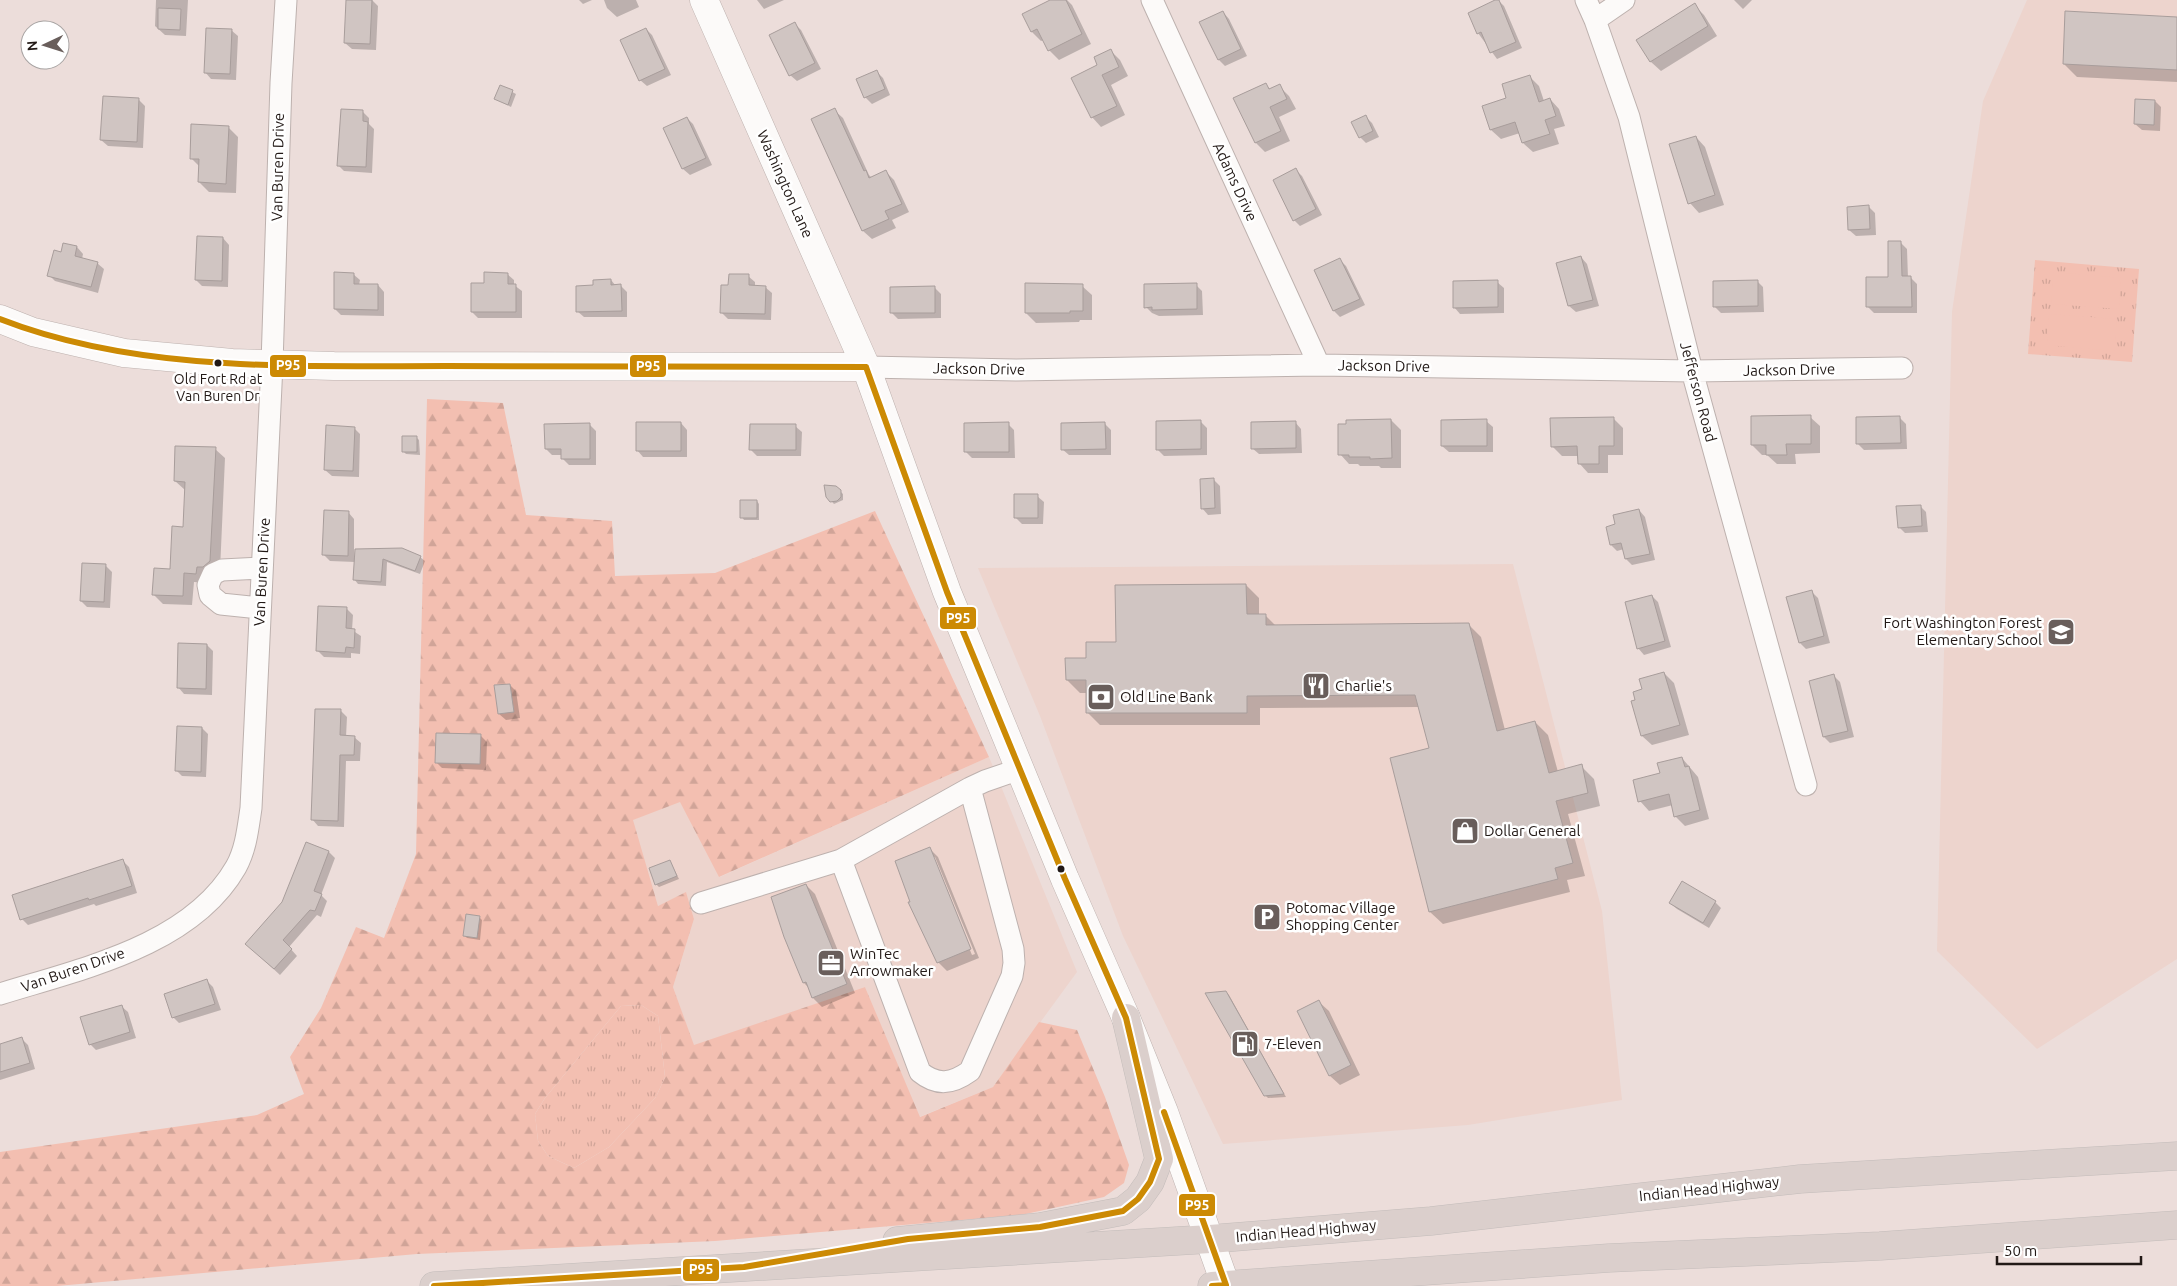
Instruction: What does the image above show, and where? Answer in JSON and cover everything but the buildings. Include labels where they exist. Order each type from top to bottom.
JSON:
[{"type":"highway","points":[[744,1267],[908,1239],[1040,1227],[1123,1211],[1138,1199],[1150,1182],[1159,1159],[1126,1018]]},
{"type":"highway","name":"Indian Head Highway","points":[[434,1286],[1210,1239],[1431,1221],[1800,1179],[2177,1156]]},
{"type":"highway","points":[[1221,1286],[1608,1258],[1880,1246],[2177,1226]]},
{"type":"main road","name":"Washington Lane","points":[[704,0],[866,367],[947,592],[1164,1112],[1210,1239],[1221,1286]]},
{"type":"main road","points":[[0,319],[33,332],[124,353],[153,357],[272,364],[334,366],[866,367]]},
{"type":"street","name":"Van Buren Drive","points":[[0,994],[112,959],[156,938],[208,903],[236,866],[247,838],[251,808],[272,364],[280,83],[286,0]]},
{"type":"street","name":"Adams Drive","points":[[1152,0],[1319,365]]},
{"type":"street","name":"Jefferson Road","points":[[1586,0],[1595,20],[1629,117],[1692,371],[1806,785]]},
{"type":"street","points":[[1595,20],[1624,0]]},
{"type":"street","name":"Jackson Drive","points":[[866,367],[1016,370],[1319,365],[1692,371],[1902,368]]},
{"type":"street","points":[[260,608],[221,604],[210,595],[208,585],[213,574],[222,570],[262,568]]},
{"type":"street","points":[[701,903],[841,860],[970,788],[1020,769]]},
{"type":"street","points":[[841,860],[920,1072],[929,1080],[939,1083],[961,1077],[970,1071],[1012,976],[1014,963],[1006,922],[970,788]]},
{"type":"shaded area","name":"Fort Washington Forest Elementary School","points":[[2027,0],[2177,0],[2177,959],[2037,1049],[1937,951],[1952,312],[1983,101]]},
{"type":"shaded area","name":"Potomac Village Shopping Center","points":[[1513,564],[1602,911],[1622,1100],[1468,1125],[1223,1144],[1123,936],[1040,716],[978,568]]},
{"type":"shaded area","points":[[989,757],[1077,972],[993,1087],[919,1117],[865,987],[694,1046],[673,987],[694,919],[686,893],[658,906],[632,820],[680,801],[720,877]]},
{"type":"green space","points":[[2035,260],[2139,269],[2132,362],[2028,354]]},
{"type":"green space","points":[[2053,272],[2121,278],[2119,309],[2051,304]]},
{"type":"green space","points":[[2049,314],[2117,319],[2115,351],[2047,345]]},
{"type":"green space","points":[[427,399],[503,403],[526,515],[612,521],[615,576],[715,573],[875,511],[989,757],[719,877],[680,802],[633,820],[658,906],[686,892],[694,919],[673,987],[694,1045],[865,987],[920,1117],[993,1087],[1039,1022],[1077,1030],[1105,1097],[1129,1165],[1124,1183],[1104,1197],[1021,1215],[715,1241],[417,1254],[57,1286],[0,1286],[0,1152],[257,1115],[304,1094],[290,1057],[321,1008],[356,927],[384,938],[416,854]],"holes":[[[641,1005],[658,1016],[665,1077],[656,1097],[609,1147],[574,1168],[548,1156],[538,1141],[535,1114],[545,1098],[621,1006]]]},
{"type":"green space","points":[[641,1005],[658,1016],[665,1077],[656,1097],[609,1147],[574,1168],[548,1156],[538,1141],[535,1114],[545,1098],[621,1006]]},
{"type":"transit line","name":"P95","points":[[0,319],[53,337],[107,349],[163,358],[220,363],[334,366],[866,367]]},
{"type":"transit line","name":"P95","points":[[434,1286],[744,1267],[908,1239],[1040,1227],[1123,1211],[1138,1199],[1150,1182],[1159,1159],[1126,1018],[1065,879],[947,592],[866,367]]},
{"type":"transit line","name":"P95","points":[[1164,1112],[1226,1285],[1212,1286]]},
{"type":"place","name":"Old Fort Rd at Van Buren Dr","points":[[218,363]]},
{"type":"place","name":"Fort Washington Forest Elementary School","points":[[2061,632]]},
{"type":"place","name":"Charlie's","points":[[1316,686]]},
{"type":"place","name":"Old Line Bank","points":[[1101,697]]},
{"type":"place","name":"Dollar General","points":[[1465,831]]},
{"type":"place","name":"Potomac Village Shopping Center","points":[[1267,917]]},
{"type":"place","name":"WinTec Arrowmaker","points":[[831,963]]},
{"type":"place","name":"7-Eleven","points":[[1245,1044]]}]
